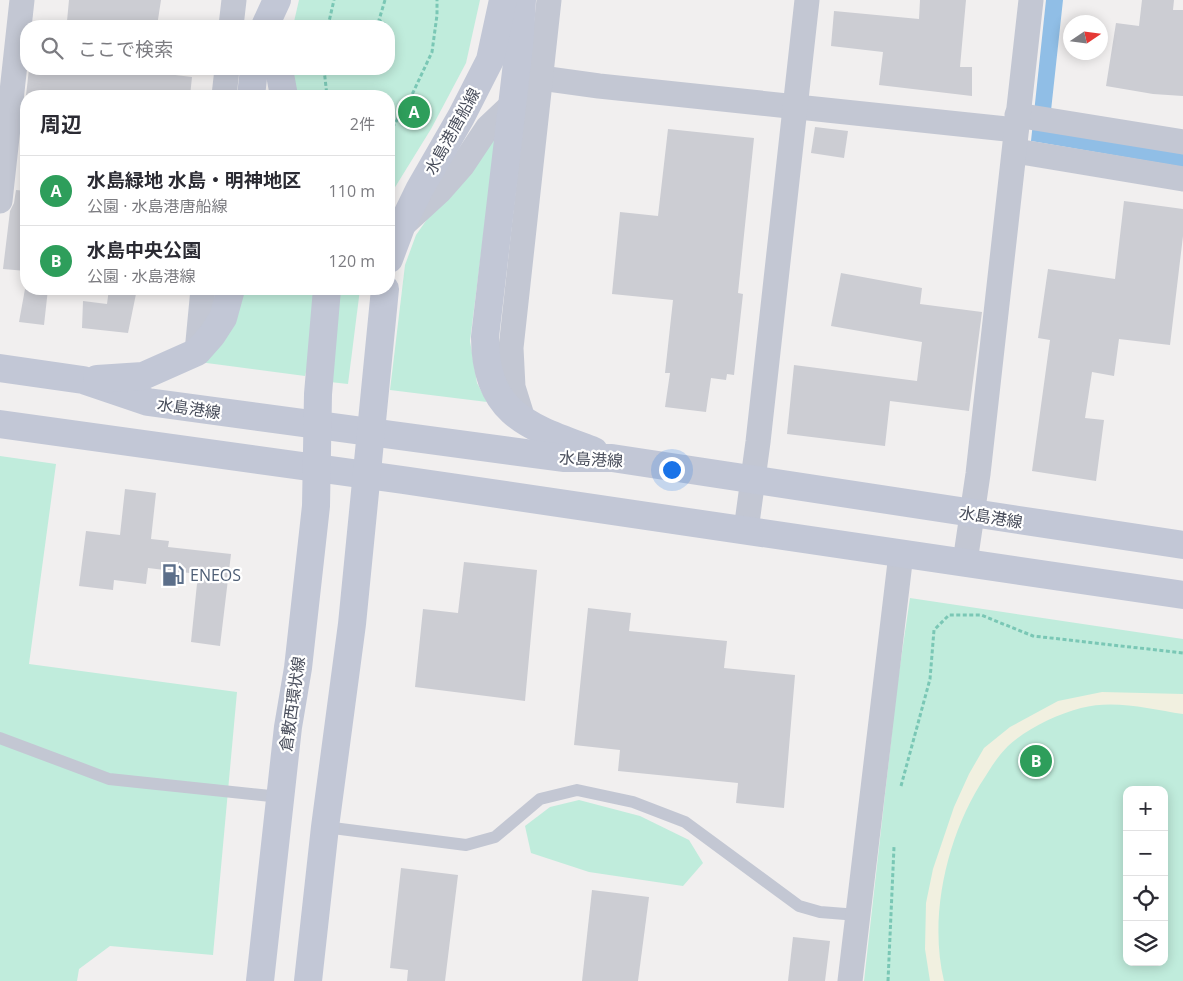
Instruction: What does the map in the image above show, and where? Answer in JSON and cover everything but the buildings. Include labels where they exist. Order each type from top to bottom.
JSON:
[{"type":"main road","points":[[268,20],[277,0]]},
{"type":"main road","points":[[277,0],[277,20]]},
{"type":"main road","name":"水島港唐船線","points":[[395,243],[419,190],[461,117],[490,60],[504,0]]},
{"type":"main road","points":[[522,0],[519,46],[485,337],[487,370],[495,391],[510,412],[534,428],[612,458]]},
{"type":"main road","points":[[252,90],[253,75]]},
{"type":"main road","points":[[280,75],[283,90]]},
{"type":"main road","points":[[82,380],[143,376],[196,352],[223,318],[229,295]]},
{"type":"main road","points":[[318,426],[319,384],[326,295]]},
{"type":"main road","points":[[308,981],[325,827],[352,624],[384,295]]},
{"type":"main road","name":"水島港線","points":[[0,368],[82,380],[148,402],[563,458],[612,458],[1183,546]]},
{"type":"main road","points":[[0,424],[367,475],[1183,595]]},
{"type":"main road","name":"倉敷西環状線","points":[[260,981],[288,727],[298,668],[316,506],[318,426]]},
{"type":"street","points":[[0,201],[22,0]]},
{"type":"street","points":[[232,20],[234,0]]},
{"type":"street","points":[[523,419],[512,387],[511,348],[549,0]]},
{"type":"street","points":[[746,530],[807,0]]},
{"type":"street","points":[[965,562],[1027,127],[1031,0]]},
{"type":"street","points":[[519,46],[540,78],[599,86],[796,106],[1183,142]]},
{"type":"street","points":[[225,90],[226,75]]},
{"type":"street","points":[[401,227],[440,192],[462,166],[488,127],[540,78]]},
{"type":"street","points":[[1027,127],[1183,180]]},
{"type":"street","points":[[196,352],[202,295]]},
{"type":"street","points":[[850,981],[901,554]]},
{"type":"lane","points":[[0,738],[109,779],[280,797]]},
{"type":"lane","points":[[325,827],[466,845],[495,837],[540,800],[576,790],[633,802],[685,822],[799,906],[820,912],[858,915]]},
{"type":"path","points":[[329,20],[334,0]]},
{"type":"path","points":[[380,20],[385,0]]},
{"type":"path","points":[[395,123],[410,99],[432,52],[437,0]]},
{"type":"path","points":[[325,75],[326,90]]},
{"type":"path","points":[[901,787],[930,679],[934,630],[949,615],[981,615],[1033,636],[1183,653]]},
{"type":"path","points":[[888,981],[894,844]]},
{"type":"green space","points":[[299,0],[480,0],[466,63],[431,129],[395,187],[395,90],[291,90],[289,75],[395,75],[395,20],[294,20]]},
{"type":"green space","points":[[496,135],[470,341],[477,383],[487,402],[390,390],[405,265],[416,235],[435,208]]},
{"type":"green space","points":[[235,295],[318,295],[319,320],[305,376],[199,362]]},
{"type":"green space","points":[[337,295],[359,295],[348,384],[330,382]]},
{"type":"green space","points":[[0,456],[56,464],[29,664],[237,692],[213,955],[110,946],[79,969],[77,981],[0,981]]},
{"type":"green space","points":[[910,598],[1183,639],[1183,981],[864,981],[893,713]]},
{"type":"green space","points":[[579,800],[640,816],[689,840],[703,863],[683,886],[589,872],[531,853],[525,826],[550,807]]},
{"type":"sand","points":[[1102,692],[1183,694],[1183,714],[1132,706],[1094,705],[1052,718],[1024,733],[1008,746],[998,757],[972,799],[952,848],[940,902],[938,929],[944,981],[930,981],[925,949],[926,903],[933,869],[954,807],[969,774],[984,748],[1010,727],[1058,701]]},
{"type":"water","points":[[1046,0],[1063,0],[1049,129],[1183,152],[1183,167],[1031,141]]},
{"type":"place","name":"水島緑地 水島・明神地区","points":[[414,112]]},
{"type":"place","name":"ENEOS","points":[[173,575]]},
{"type":"place","name":"水島中央公園","points":[[1036,761]]}]
